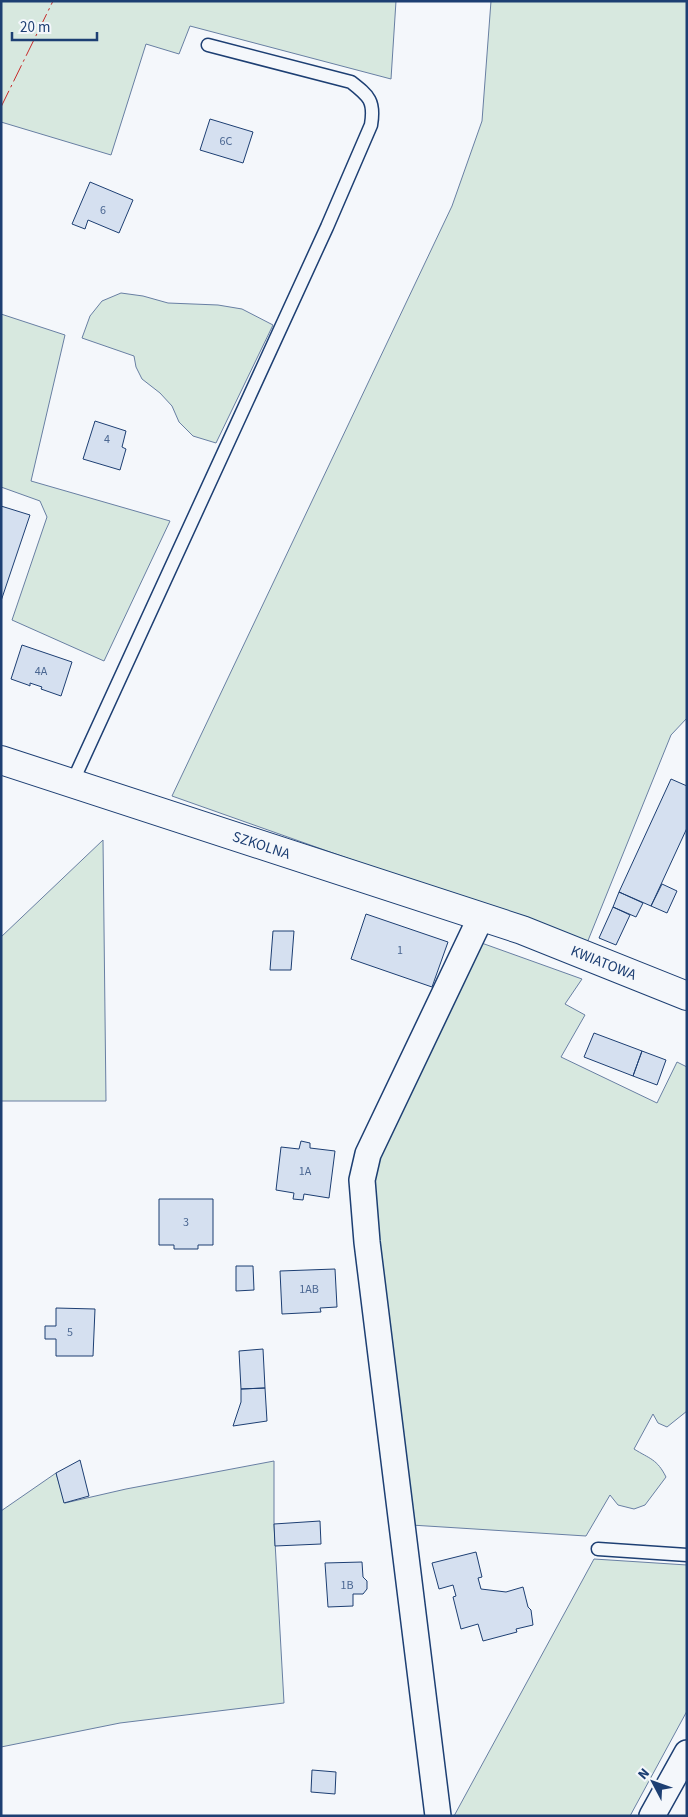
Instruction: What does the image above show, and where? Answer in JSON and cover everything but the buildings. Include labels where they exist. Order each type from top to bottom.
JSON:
[{"type":"street","name":"SZKOLNA","points":[[1,760],[522,930]]},
{"type":"street","points":[[438,1816],[368,1252],[362,1180],[368,1154],[481,917]]},
{"type":"street","name":"KWIATOWA","points":[[522,930],[687,996]]},
{"type":"street","points":[[652,1816],[687,1752]]},
{"type":"lane","points":[[72,783],[328,227],[371,124],[373,110],[367,94],[351,82],[208,45]]},
{"type":"lane","points":[[598,1549],[687,1555]]},
{"type":"shaded area","points":[[1,1],[396,1],[391,79],[190,26],[179,54],[146,44],[111,155],[1,122]]},
{"type":"shaded area","points":[[491,1],[687,1],[687,718],[671,735],[587,943],[172,796],[452,206],[482,121]]},
{"type":"shaded area","points":[[121,293],[143,296],[168,303],[218,305],[242,309],[273,325],[216,443],[193,436],[179,422],[172,406],[160,393],[142,379],[136,367],[134,356],[82,338],[90,316],[102,301]]},
{"type":"shaded area","points":[[1,314],[65,335],[31,481],[170,521],[104,661],[12,620],[47,517],[40,501],[1,487]]},
{"type":"shaded area","points":[[103,840],[106,1101],[1,1101],[1,937]]},
{"type":"shaded area","points":[[476,941],[582,979],[565,1004],[585,1015],[561,1057],[657,1103],[677,1062],[687,1067],[687,1411],[667,1427],[658,1423],[653,1414],[634,1449],[656,1463],[666,1477],[645,1505],[634,1509],[618,1505],[610,1495],[586,1536],[411,1525],[371,1173]]},
{"type":"shaded area","points":[[274,1461],[274,1524],[284,1703],[120,1723],[1,1747],[1,1511],[56,1473],[65,1503],[126,1489]]},
{"type":"shaded area","points":[[594,1559],[687,1565],[687,1711],[630,1816],[454,1816]]},
{"type":"power","points":[[1,107],[53,1]]}]
